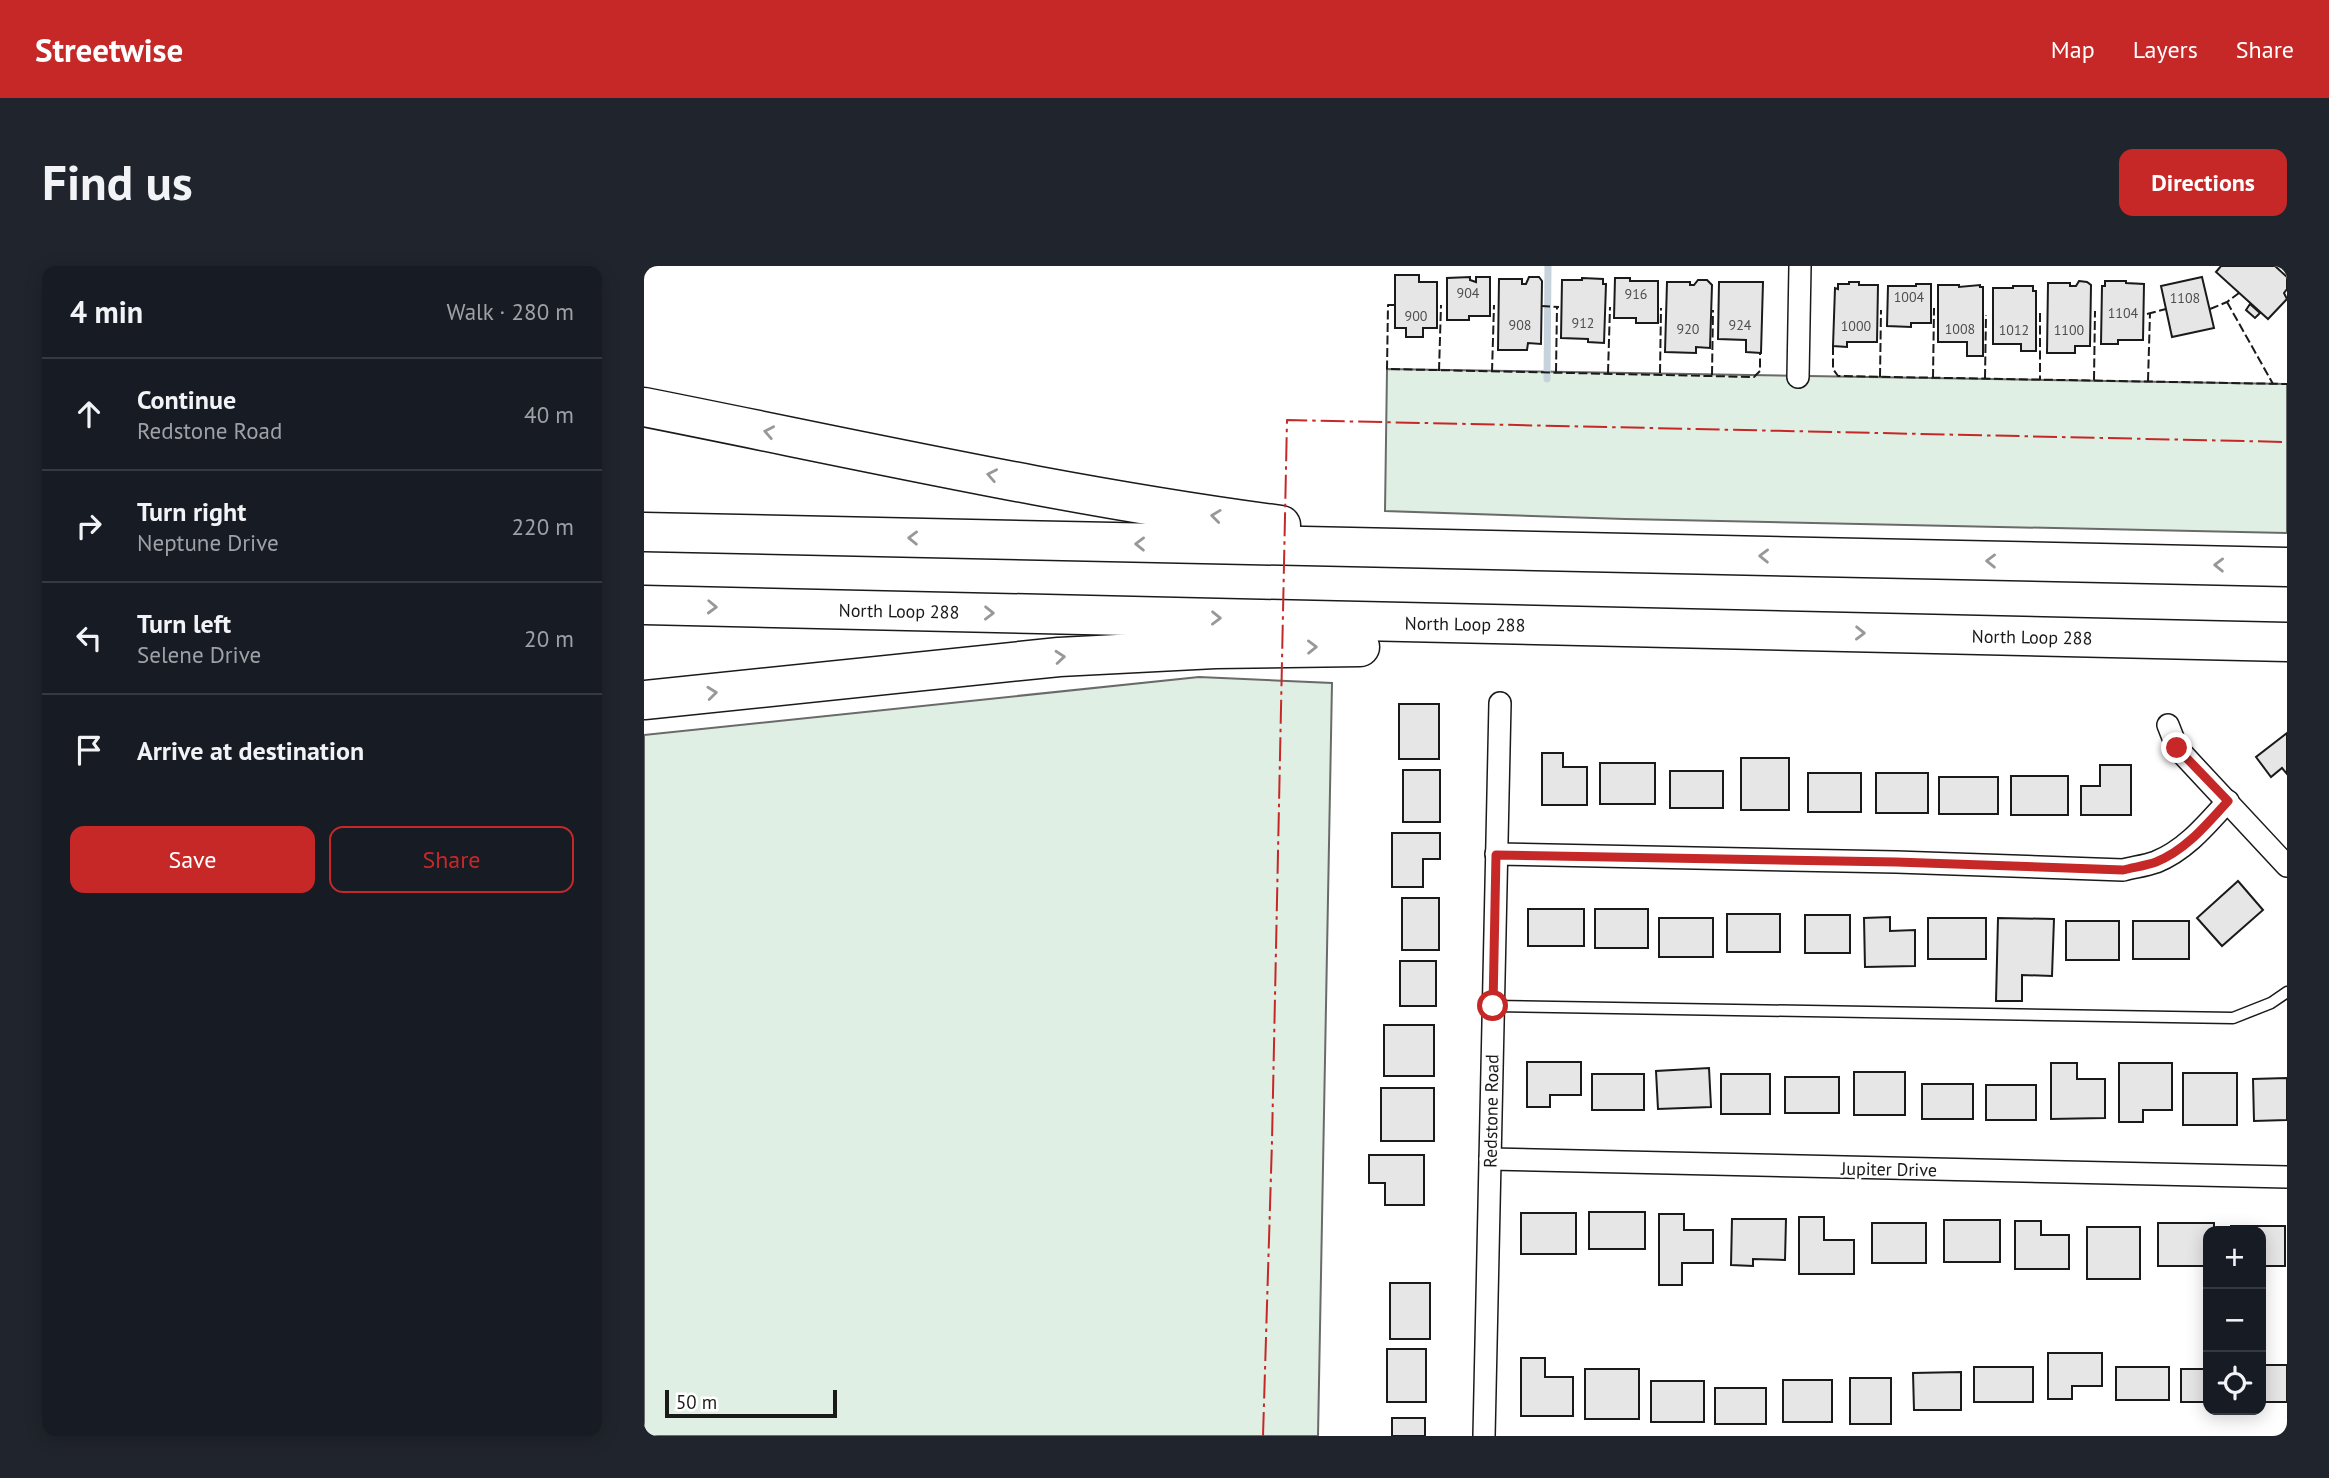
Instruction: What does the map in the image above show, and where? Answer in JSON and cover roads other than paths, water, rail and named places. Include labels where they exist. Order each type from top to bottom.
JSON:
[{"type":"highway","points":[[644,407],[1194,513],[1402,540],[1551,552]]},
{"type":"highway","points":[[644,532],[2287,567]]},
{"type":"highway","name":"North Loop 288","points":[[644,605],[2287,642]]},
{"type":"highway","points":[[644,700],[966,665],[1137,651],[1388,646],[1643,646],[1818,632]]},
{"type":"street","points":[[1798,377],[1800,266]]},
{"type":"street","name":"Redstone Road","points":[[1484,1436],[1500,703]]},
{"type":"street","points":[[2168,725],[2177,748],[2287,866]]},
{"type":"street","points":[[1496,855],[1896,862],[2123,870],[2155,862],[2177,851],[2228,801]]},
{"type":"street","name":"Jupiter Drive","points":[[1490,1159],[2287,1177]]},
{"type":"lane","points":[[1493,1006],[2233,1018],[2271,1003],[2287,992]]},
{"type":"waterway","points":[[1547,379],[1548,266]]}]
